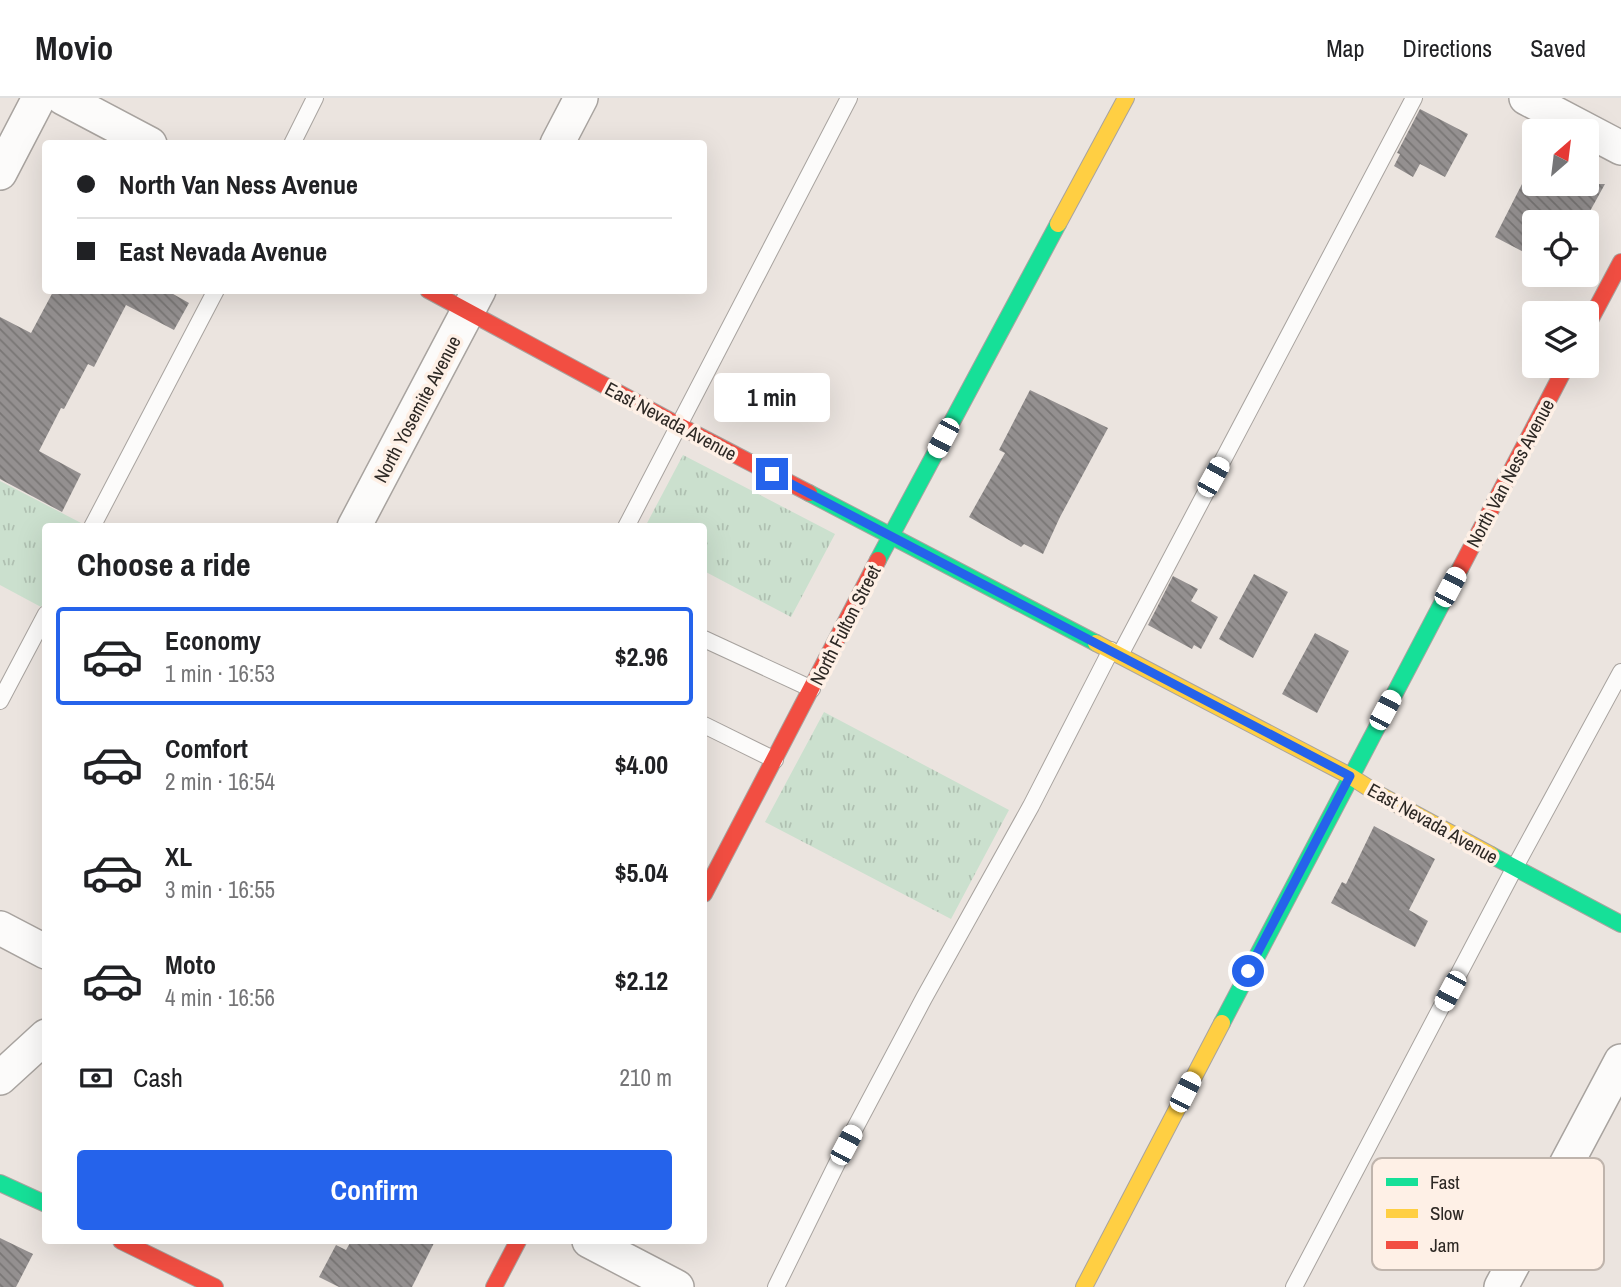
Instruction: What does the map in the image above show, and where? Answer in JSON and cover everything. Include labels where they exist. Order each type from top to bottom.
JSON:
[{"type":"main road","name":"North Fulton Street","points":[[707,888],[891,536],[1126,98]]},
{"type":"main road","points":[[1599,303],[1621,262]]},
{"type":"main road","name":"East Nevada Avenue","points":[[444,294],[473,301],[678,425],[1350,776],[1378,794],[1621,924]]},
{"type":"main road","name":"North Van Ness Avenue","points":[[1084,1287],[1560,378]]},
{"type":"main road","points":[[0,1183],[42,1203]]},
{"type":"main road","points":[[127,1244],[215,1287]]},
{"type":"main road","points":[[494,1287],[516,1244]]},
{"type":"street","points":[[0,173],[39,98]]},
{"type":"street","points":[[63,98],[142,140]]},
{"type":"street","points":[[558,140],[581,98]]},
{"type":"street","points":[[1526,98],[1621,148]]},
{"type":"street","name":"North Yosemite Avenue","points":[[356,523],[473,301]]},
{"type":"street","points":[[0,928],[42,950]]},
{"type":"street","points":[[0,1078],[42,1040]]},
{"type":"street","points":[[1570,1158],[1621,1062]]},
{"type":"street","points":[[595,1244],[677,1287]]},
{"type":"street","points":[[1501,1287],[1510,1270]]},
{"type":"lane","points":[[294,140],[315,98]]},
{"type":"lane","points":[[628,523],[849,98]]},
{"type":"lane","points":[[776,1287],[917,1010],[1115,653],[1414,98]]},
{"type":"lane","points":[[94,523],[214,294]]},
{"type":"lane","points":[[0,701],[42,622]]},
{"type":"lane","points":[[707,640],[812,689]]},
{"type":"lane","points":[[1294,1287],[1621,672]]},
{"type":"lane","points":[[707,726],[775,760]]},
{"type":"green space","points":[[683,455],[835,534],[791,617],[707,573],[707,523],[647,523]]},
{"type":"green space","points":[[0,481],[81,523],[42,523],[41,607],[0,585]]},
{"type":"green space","points":[[824,712],[1009,810],[951,919],[765,822]]},
{"type":"building","points":[[1420,109],[1468,134],[1445,177],[1420,164],[1413,177],[1394,166],[1400,154],[1397,153]]},
{"type":"building","points":[[1522,184],[1522,196],[1598,196],[1591,210],[1522,210],[1522,251],[1495,237]]},
{"type":"building","points":[[52,294],[173,294],[189,303],[174,330],[126,305],[94,367],[88,364],[64,409],[61,408],[39,451],[81,474],[62,512],[0,479],[0,317],[31,333]]},
{"type":"building","points":[[1030,390],[1108,428],[1043,554],[1024,544],[1021,547],[969,517],[1005,453],[999,450]]},
{"type":"building","points":[[1254,574],[1288,592],[1253,658],[1219,639]]},
{"type":"building","points":[[1173,576],[1198,589],[1191,601],[1218,617],[1201,649],[1194,645],[1192,649],[1148,625]]},
{"type":"building","points":[[1315,633],[1349,651],[1317,713],[1282,694]]},
{"type":"building","points":[[1374,826],[1435,859],[1409,910],[1428,921],[1415,947],[1331,903],[1342,882],[1346,884]]},
{"type":"building","points":[[0,1238],[33,1254],[16,1287],[0,1287]]},
{"type":"building","points":[[349,1244],[434,1244],[412,1287],[339,1287],[319,1277],[336,1245],[346,1250]]},
{"type":"traffic: fast","points":[[878,560],[1058,224]]},
{"type":"traffic: fast","points":[[809,493],[1096,643]]},
{"type":"traffic: fast","points":[[1222,1023],[1460,569]]},
{"type":"traffic: fast","points":[[1491,855],[1621,924]]},
{"type":"traffic: fast","points":[[0,1183],[42,1202]]},
{"type":"traffic: slow","points":[[1058,224],[1126,98]]},
{"type":"traffic: slow","points":[[1096,643],[1350,776],[1491,855]]},
{"type":"traffic: slow","points":[[1084,1287],[1222,1023]]},
{"type":"traffic: jam","points":[[1599,303],[1621,262]]},
{"type":"traffic: jam","points":[[435,294],[809,493]]},
{"type":"traffic: jam","points":[[1460,569],[1560,378]]},
{"type":"traffic: jam","points":[[707,888],[878,560]]},
{"type":"traffic: jam","points":[[127,1244],[215,1287]]},
{"type":"traffic: jam","points":[[494,1287],[516,1244]]},
{"type":"route","points":[[772,474],[1350,776],[1248,971]]}]
